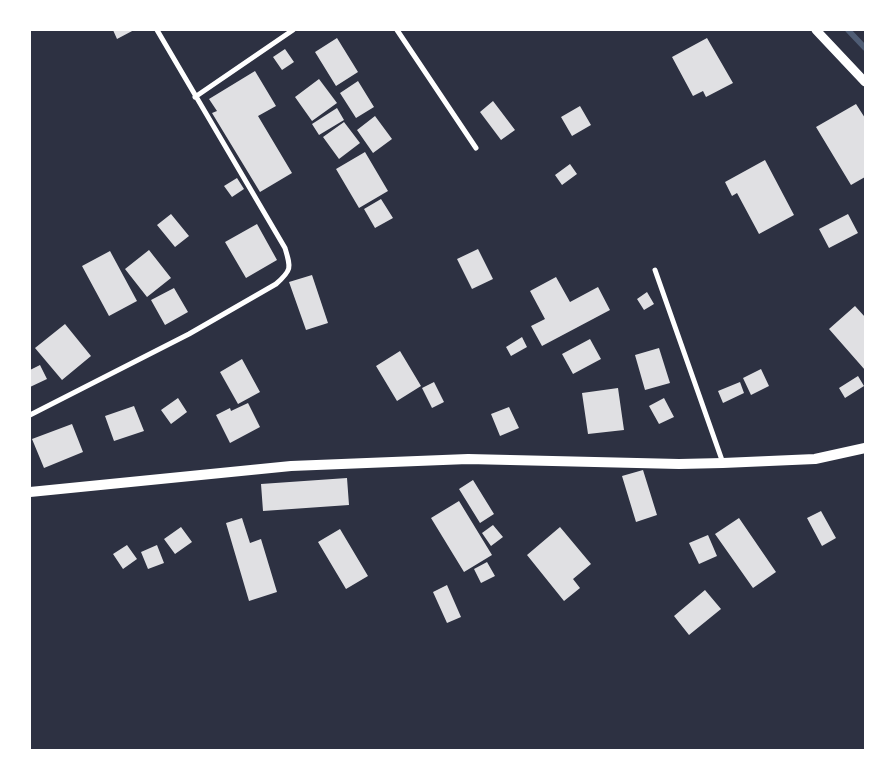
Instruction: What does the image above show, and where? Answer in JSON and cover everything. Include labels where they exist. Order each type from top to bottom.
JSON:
[{"type":"main road","points":[[30,492],[291,466],[468,459],[678,464],[723,463],[815,459],[865,448]]},
{"type":"street","points":[[30,415],[188,334],[276,284],[286,275],[290,264],[285,248],[157,30]]},
{"type":"street","points":[[196,97],[293,30]]},
{"type":"street","points":[[397,30],[476,148]]},
{"type":"street","points":[[816,30],[865,82]]},
{"type":"street","points":[[655,270],[723,463]]},
{"type":"building","points":[[113,30],[134,30],[117,39]]},
{"type":"building","points":[[337,38],[358,72],[336,86],[315,52]]},
{"type":"building","points":[[707,38],[733,83],[706,97],[703,91],[693,96],[672,57]]},
{"type":"building","points":[[285,49],[294,62],[282,70],[273,57]]},
{"type":"building","points":[[255,71],[276,106],[258,116],[292,173],[260,192],[212,113],[217,111],[209,99]]},
{"type":"building","points":[[319,79],[337,103],[312,121],[295,97]]},
{"type":"building","points":[[358,81],[374,107],[356,118],[340,93]]},
{"type":"building","points":[[493,101],[515,130],[501,140],[480,112]]},
{"type":"building","points":[[856,104],[865,118],[865,177],[851,185],[816,127]]},
{"type":"building","points":[[580,106],[591,125],[572,136],[561,117]]},
{"type":"building","points":[[337,108],[344,120],[319,135],[312,124]]},
{"type":"building","points":[[375,116],[392,139],[373,153],[357,130]]},
{"type":"building","points":[[344,122],[360,143],[339,159],[323,137]]},
{"type":"building","points":[[365,152],[388,191],[359,208],[336,169]]},
{"type":"building","points":[[765,160],[794,215],[759,234],[737,193],[732,196],[725,182]]},
{"type":"building","points":[[570,164],[577,174],[562,185],[555,175]]},
{"type":"building","points":[[237,178],[244,189],[232,197],[224,186]]},
{"type":"building","points":[[381,199],[393,218],[375,228],[364,209]]},
{"type":"building","points":[[171,214],[189,236],[175,247],[157,225]]},
{"type":"building","points":[[848,214],[858,233],[829,248],[819,229]]},
{"type":"building","points":[[257,224],[277,260],[246,278],[225,242]]},
{"type":"building","points":[[478,249],[493,279],[472,289],[457,259]]},
{"type":"building","points":[[149,250],[171,278],[147,297],[125,269]]},
{"type":"building","points":[[110,251],[137,301],[109,316],[82,266]]},
{"type":"building","points":[[312,275],[328,323],[306,330],[289,282]]},
{"type":"building","points":[[556,277],[570,302],[598,287],[610,310],[542,346],[531,326],[545,319],[530,291]]},
{"type":"building","points":[[174,288],[188,312],[165,325],[151,300]]},
{"type":"building","points":[[647,292],[654,304],[644,310],[637,299]]},
{"type":"building","points":[[855,306],[865,317],[865,370],[829,329]]},
{"type":"building","points":[[65,324],[91,356],[62,380],[35,348]]},
{"type":"building","points":[[522,337],[527,347],[511,356],[506,347]]},
{"type":"building","points":[[590,339],[601,359],[573,374],[562,354]]},
{"type":"building","points":[[659,348],[670,383],[645,390],[635,355]]},
{"type":"building","points":[[400,351],[421,386],[397,401],[376,366]]},
{"type":"building","points":[[242,359],[260,392],[238,404],[220,372]]},
{"type":"building","points":[[40,365],[47,379],[30,387],[30,370]]},
{"type":"building","points":[[761,369],[769,386],[751,395],[743,378]]},
{"type":"building","points":[[858,376],[864,386],[845,398],[839,388]]},
{"type":"building","points":[[434,382],[444,402],[432,408],[422,388]]},
{"type":"building","points":[[740,382],[744,393],[723,403],[718,391]]},
{"type":"building","points":[[618,388],[624,430],[588,434],[582,393]]},
{"type":"building","points":[[178,398],[187,412],[171,424],[161,410]]},
{"type":"building","points":[[664,398],[674,417],[659,424],[649,406]]},
{"type":"building","points":[[248,403],[260,427],[230,443],[216,415],[230,408],[231,411]]},
{"type":"building","points":[[134,406],[144,431],[114,441],[105,416]]},
{"type":"building","points":[[509,407],[519,428],[500,436],[491,414]]},
{"type":"building","points":[[72,424],[83,452],[44,468],[32,439]]},
{"type":"building","points":[[643,470],[657,515],[636,522],[622,476]]},
{"type":"building","points":[[347,478],[349,505],[263,511],[261,484]]},
{"type":"building","points":[[473,480],[494,514],[480,523],[459,489]]},
{"type":"building","points":[[459,501],[492,555],[464,572],[431,518]]},
{"type":"building","points":[[821,511],[836,538],[822,546],[807,518]]},
{"type":"building","points":[[242,518],[250,543],[261,539],[277,592],[249,601],[226,523]]},
{"type":"building","points":[[739,518],[776,572],[753,588],[715,534]]},
{"type":"building","points":[[493,525],[503,537],[491,546],[482,533]]},
{"type":"building","points":[[181,527],[192,542],[175,554],[164,539]]},
{"type":"building","points":[[560,527],[591,564],[573,579],[580,588],[564,601],[527,555]]},
{"type":"building","points":[[340,529],[368,576],[346,589],[318,542]]},
{"type":"building","points":[[708,535],[717,556],[699,564],[689,543]]},
{"type":"building","points":[[127,545],[137,559],[123,569],[113,554]]},
{"type":"building","points":[[157,545],[164,563],[148,569],[141,552]]},
{"type":"building","points":[[487,562],[495,576],[481,583],[474,569]]},
{"type":"building","points":[[447,585],[461,617],[447,623],[433,592]]},
{"type":"building","points":[[705,590],[721,609],[689,635],[674,616]]},
{"type":"waterway","points":[[848,30],[865,48]]}]
